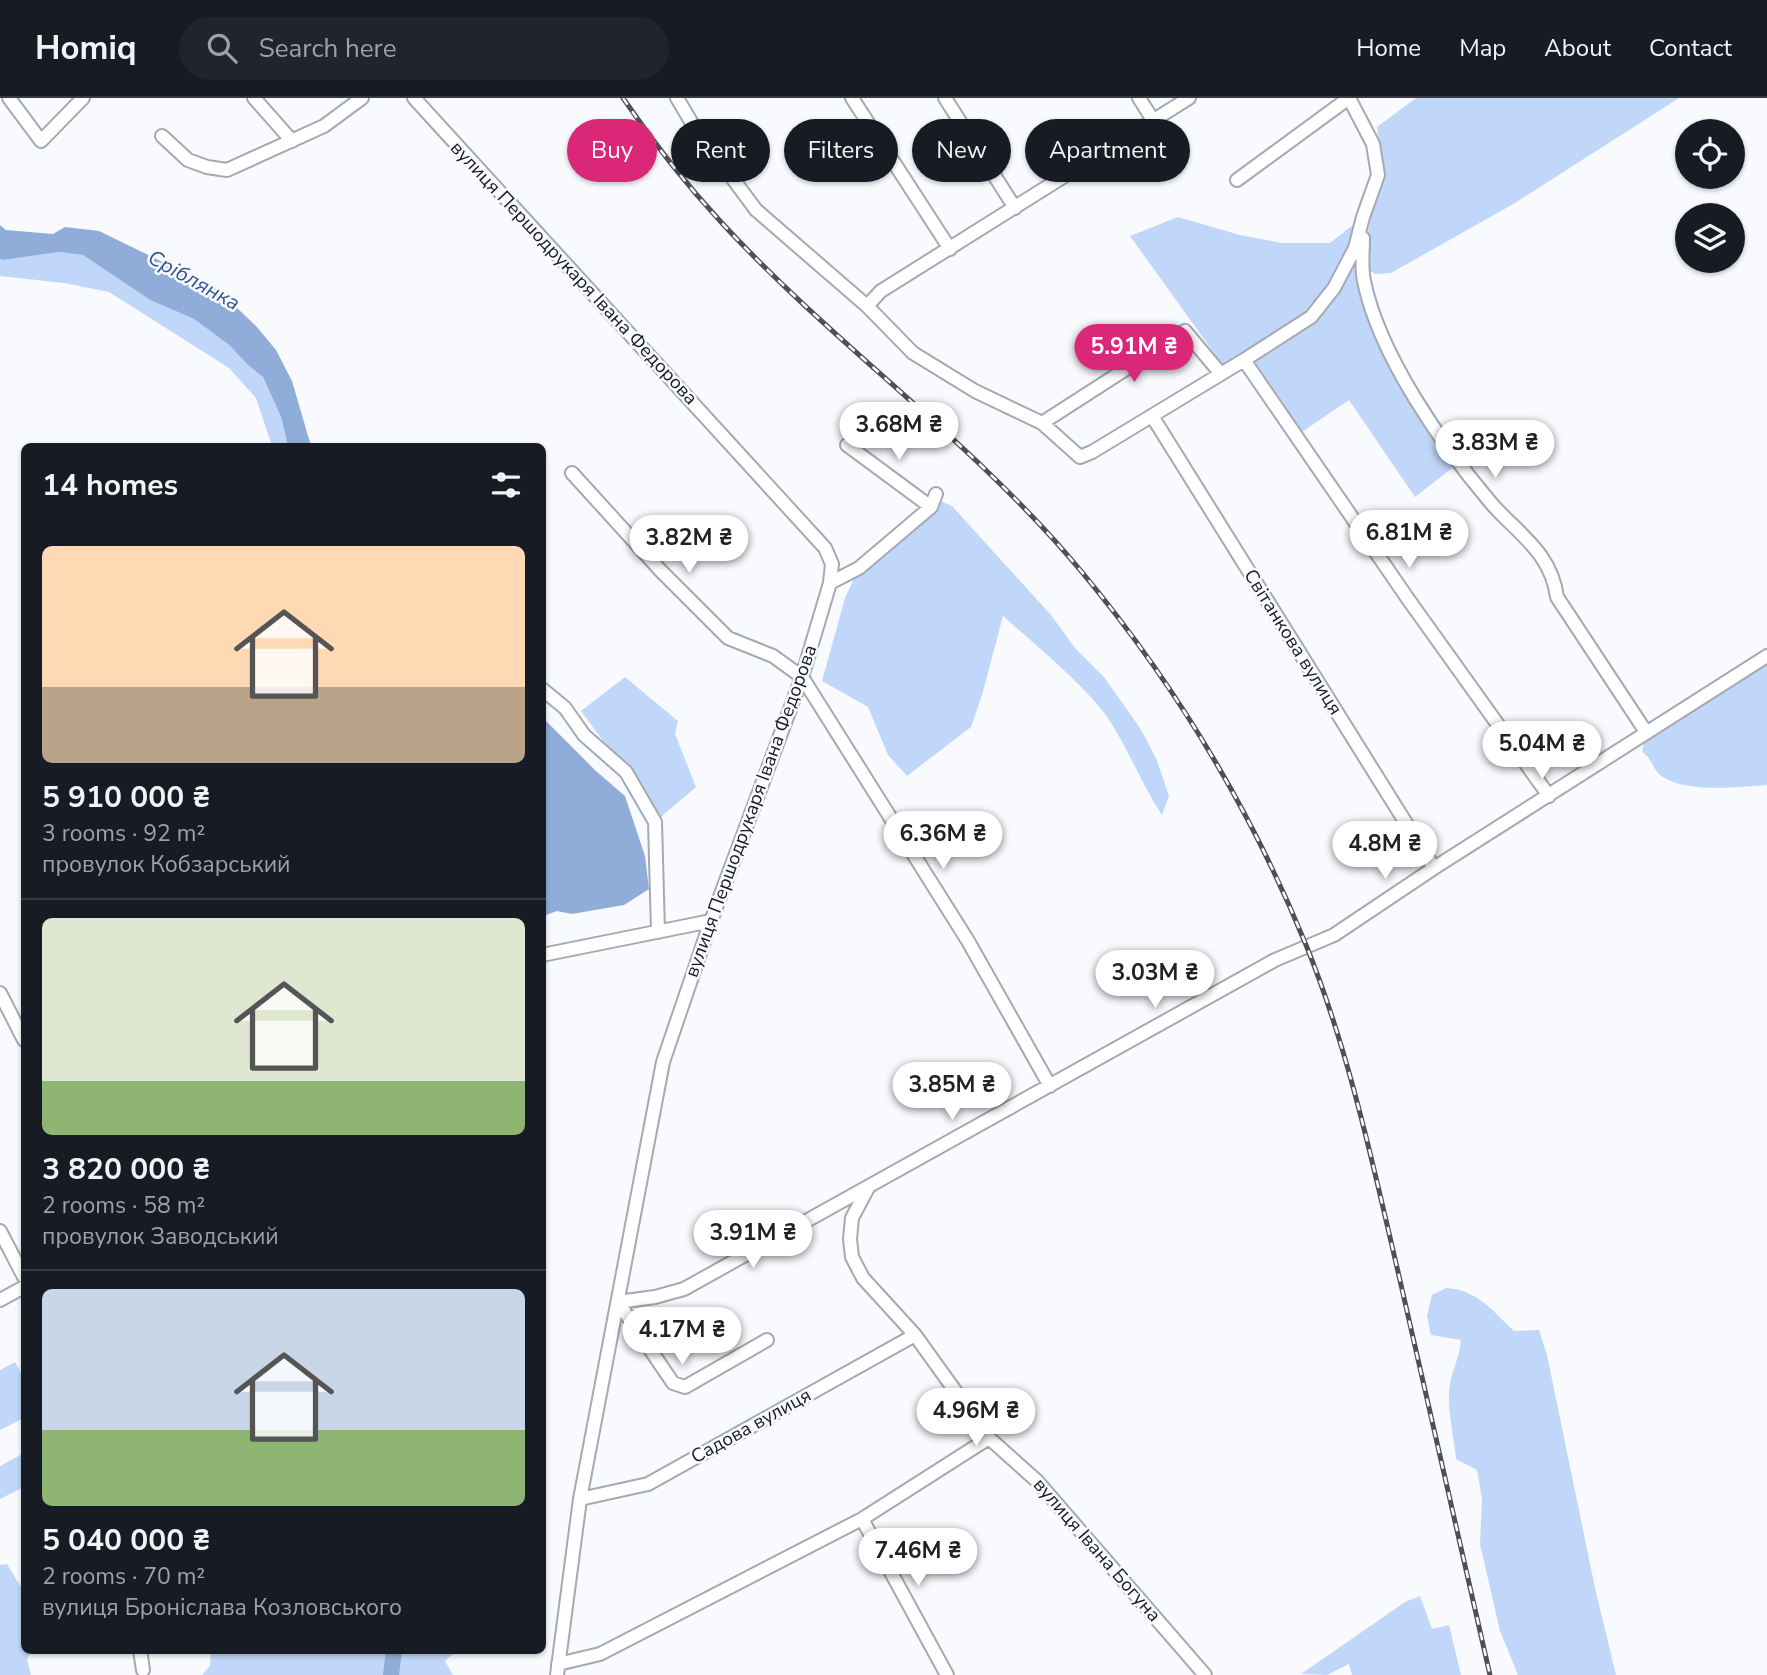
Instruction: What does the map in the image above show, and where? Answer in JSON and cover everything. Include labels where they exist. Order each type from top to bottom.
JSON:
[{"type":"street","points":[[9,98],[41,141],[83,98]]},
{"type":"street","points":[[254,98],[292,141]]},
{"type":"street","points":[[162,136],[188,160],[227,170],[324,126],[362,98]]},
{"type":"street","name":"вулиця Першодрукаря Івана Федорова","points":[[414,98],[825,548],[832,564],[830,583],[802,677],[711,921],[663,1062],[580,1499],[558,1669]]},
{"type":"street","points":[[677,98],[693,125],[756,210],[867,306],[913,352],[975,391],[1042,423],[1080,457],[1093,452],[1311,317],[1334,288],[1355,248],[1378,175],[1373,145],[1349,98],[1237,180]]},
{"type":"street","points":[[852,98],[950,249]]},
{"type":"street","points":[[945,98],[1015,208]]},
{"type":"street","points":[[1139,98],[1152,119]]},
{"type":"street","points":[[1155,119],[1189,98]]},
{"type":"street","points":[[867,306],[881,291],[1056,182]]},
{"type":"street","points":[[1363,217],[1363,279],[1373,314],[1395,365],[1443,439],[1491,502],[1535,546],[1555,579],[1557,597],[1646,732]]},
{"type":"street","points":[[1042,423],[1185,331],[1221,374]]},
{"type":"street","points":[[1244,360],[1416,610],[1549,796]]},
{"type":"street","name":"Світанкова вулиця","points":[[1152,416],[1434,868]]},
{"type":"street","points":[[830,583],[859,568],[934,500],[847,444]]},
{"type":"street","points":[[572,473],[661,571],[728,638],[774,656],[802,677],[968,942],[1050,1086]]},
{"type":"street","points":[[767,1340],[685,1387],[673,1383],[618,1302],[655,1297],[684,1289],[1275,961],[1334,935],[1434,868],[1767,656]]},
{"type":"street","points":[[546,692],[565,708],[584,735],[626,772],[656,822],[658,932]]},
{"type":"street","points":[[546,954],[711,921]]},
{"type":"street","points":[[0,993],[21,1034]]},
{"type":"street","name":"вулиця Івана Богуна","points":[[870,1186],[852,1218],[850,1239],[852,1257],[863,1278],[915,1335],[989,1438],[1037,1481],[1205,1675]]},
{"type":"street","points":[[0,1231],[21,1271]]},
{"type":"street","points":[[0,1300],[21,1289]]},
{"type":"street","name":"Садова вулиця","points":[[580,1499],[648,1484],[915,1335]]},
{"type":"street","points":[[558,1669],[600,1654],[862,1519],[989,1438]]},
{"type":"street","points":[[862,1519],[947,1675]]},
{"type":"street","points":[[140,1654],[144,1670]]},
{"type":"shaded area","points":[[1416,98],[1679,98],[1515,203],[1391,273],[1375,274],[1367,269],[1368,232],[1383,162],[1377,127]]},
{"type":"shaded area","points":[[1178,217],[1240,235],[1282,243],[1330,243],[1363,217],[1363,278],[1395,365],[1460,462],[1415,497],[1349,400],[1296,436],[1245,361],[1227,371],[1130,236]]},
{"type":"shaded area","points":[[59,252],[83,255],[150,300],[194,319],[229,345],[263,377],[281,417],[287,443],[271,443],[256,398],[229,368],[109,292],[64,283],[0,276],[0,258]]},
{"type":"shaded area","points":[[941,501],[952,506],[1051,615],[1075,648],[1104,677],[1140,728],[1156,758],[1169,796],[1162,815],[1107,716],[1063,669],[1003,616],[971,727],[907,776],[888,755],[868,707],[822,681],[845,598],[859,568]]},
{"type":"shaded area","points":[[1767,656],[1767,785],[1696,787],[1669,780],[1659,774],[1642,752],[1646,732]]},
{"type":"shaded area","points":[[625,677],[678,721],[675,734],[696,787],[655,822],[626,772],[581,711]]},
{"type":"shaded area","points":[[1446,1288],[1457,1289],[1475,1297],[1514,1331],[1539,1330],[1547,1355],[1595,1588],[1616,1675],[1518,1675],[1500,1631],[1480,1544],[1482,1499],[1477,1470],[1456,1459],[1449,1393],[1461,1340],[1431,1335],[1427,1316],[1432,1295]]},
{"type":"shaded area","points":[[15,1362],[21,1373],[21,1420],[0,1430],[0,1370]]},
{"type":"shaded area","points":[[21,1455],[21,1488],[0,1499],[0,1466]]},
{"type":"shaded area","points":[[7,1564],[21,1587],[21,1654],[29,1654],[27,1660],[31,1675],[0,1675],[0,1565]]},
{"type":"shaded area","points":[[1420,1596],[1432,1629],[1449,1625],[1461,1675],[1352,1675],[1349,1664],[1327,1675],[1301,1674],[1405,1602]]},
{"type":"shaded area","points":[[211,1654],[453,1654],[445,1661],[453,1675],[202,1675],[210,1666]]},
{"type":"water","points":[[0,225],[6,230],[53,234],[65,227],[99,231],[216,288],[256,326],[276,350],[292,381],[310,443],[287,443],[281,417],[263,377],[229,345],[194,319],[150,300],[83,255],[59,252],[2,260]]},
{"type":"water","points":[[546,721],[625,796],[645,856],[649,889],[624,905],[572,914],[557,911],[546,915]]},
{"type":"waterway","name":"Сріблянка","points":[[391,1675],[394,1654]]},
{"type":"railway","points":[[623,98],[658,146],[721,222],[810,310],[996,479],[1081,571],[1179,703],[1235,797],[1261,846],[1306,945],[1347,1067],[1380,1192],[1490,1675]]}]
